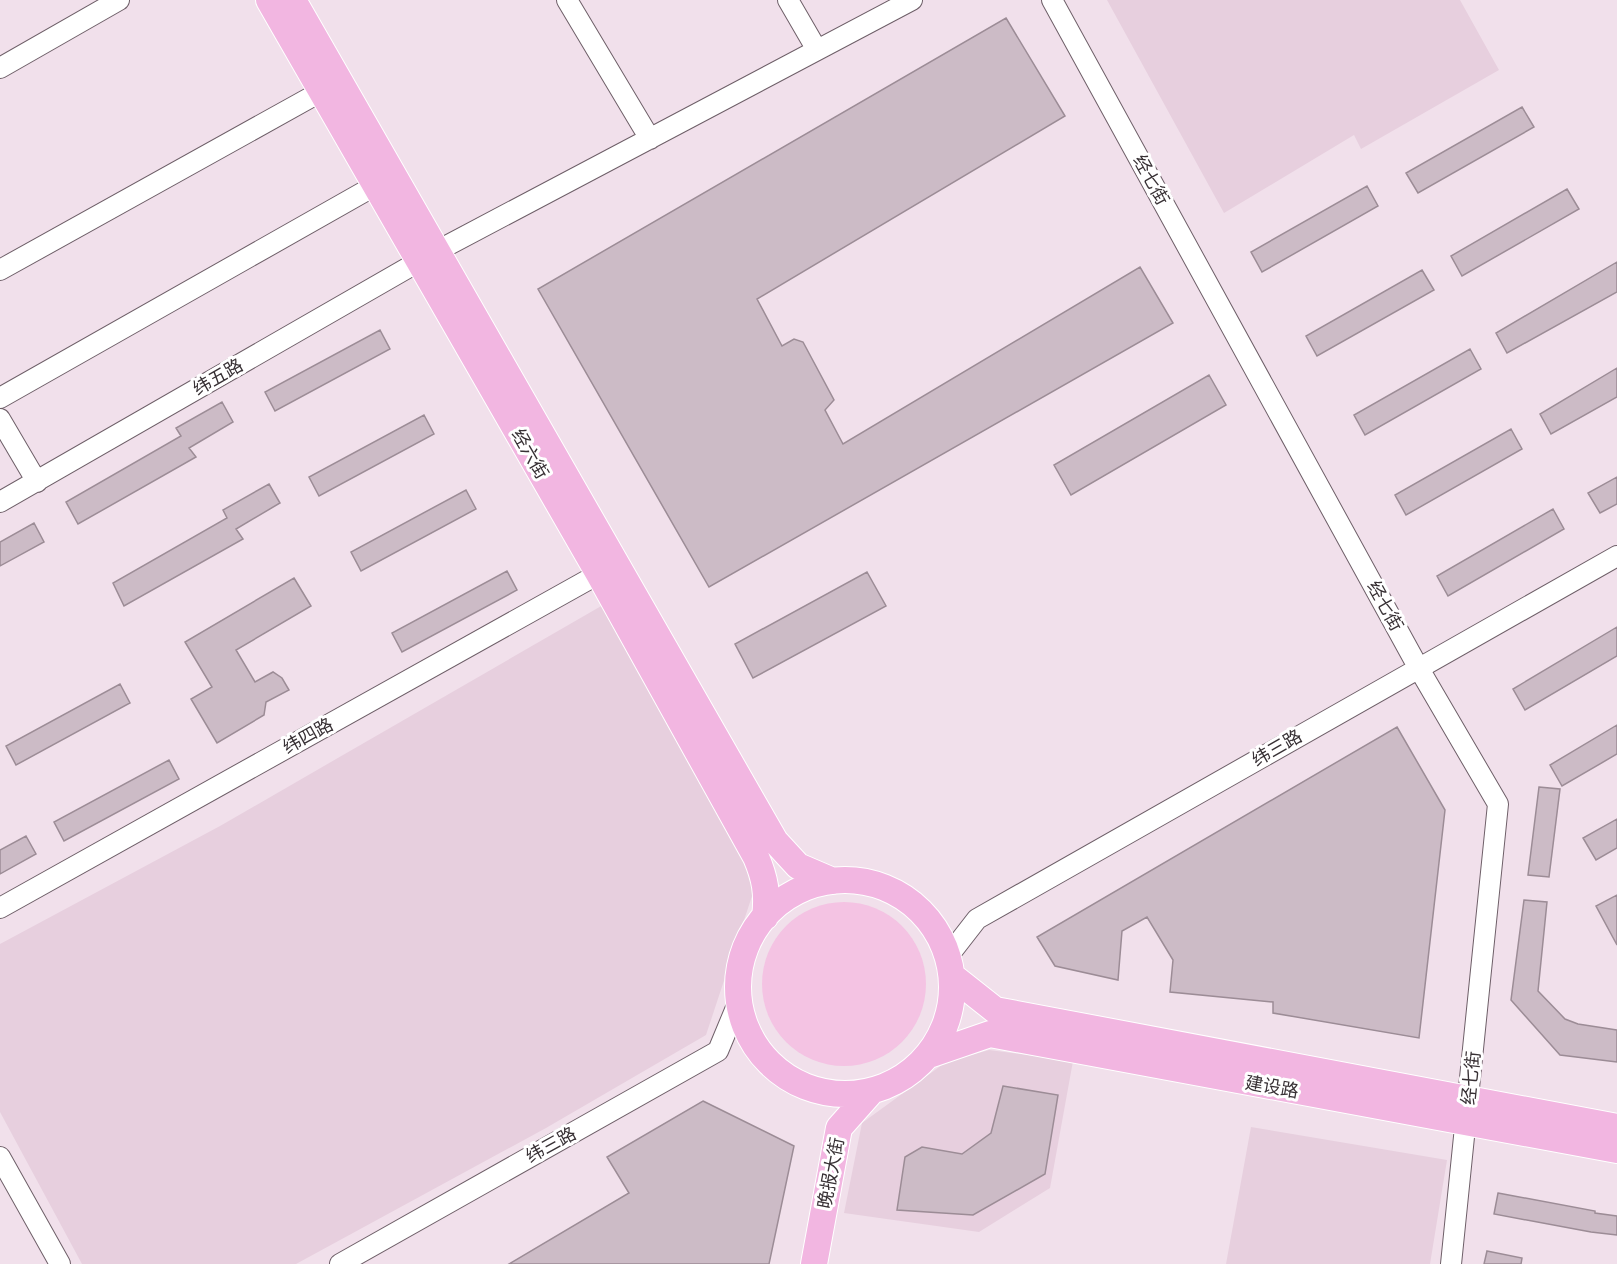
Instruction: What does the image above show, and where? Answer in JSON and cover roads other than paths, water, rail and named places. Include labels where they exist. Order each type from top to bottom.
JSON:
[{"type":"main road","name":"经六街","points":[[269,0],[376,185],[428,256]]},
{"type":"main road","name":"经六街","points":[[293,0],[428,256],[607,569],[775,841],[798,866],[833,880]]},
{"type":"main road","name":"经六街","points":[[607,569],[756,857],[767,889],[765,917]]},
{"type":"main road","points":[[833,880],[876,883],[909,899],[933,924],[950,965],[954,990],[947,1025],[929,1055],[903,1079],[870,1093],[835,1095],[800,1086],[770,1066],[749,1037],[738,1003],[739,967],[751,933],[774,906],[805,887],[833,880]]},
{"type":"main road","name":"建设路","points":[[950,965],[995,1010],[1468,1111],[1617,1150]]},
{"type":"main road","name":"建设路","points":[[929,1055],[990,1035],[1468,1111],[1617,1127]]},
{"type":"main road","name":"晚报大街","points":[[814,1264],[839,1128],[870,1093]]},
{"type":"street","points":[[0,68],[119,0]]},
{"type":"street","points":[[567,0],[650,139]]},
{"type":"street","points":[[788,0],[817,51]]},
{"type":"street","name":"纬五路","points":[[0,502],[428,256],[912,0]]},
{"type":"street","name":"经七街","points":[[1052,0],[1418,667],[1498,804],[1451,1264]]},
{"type":"street","points":[[0,270],[322,91]]},
{"type":"street","points":[[0,398],[376,185]]},
{"type":"street","points":[[0,419],[37,482]]},
{"type":"street","name":"纬三路","points":[[950,965],[977,919],[1617,556]]},
{"type":"street","name":"纬四路","points":[[0,908],[607,569]]},
{"type":"street","name":"纬三路","points":[[340,1264],[718,1051],[738,1003]]},
{"type":"street","points":[[0,1157],[60,1264]]}]
